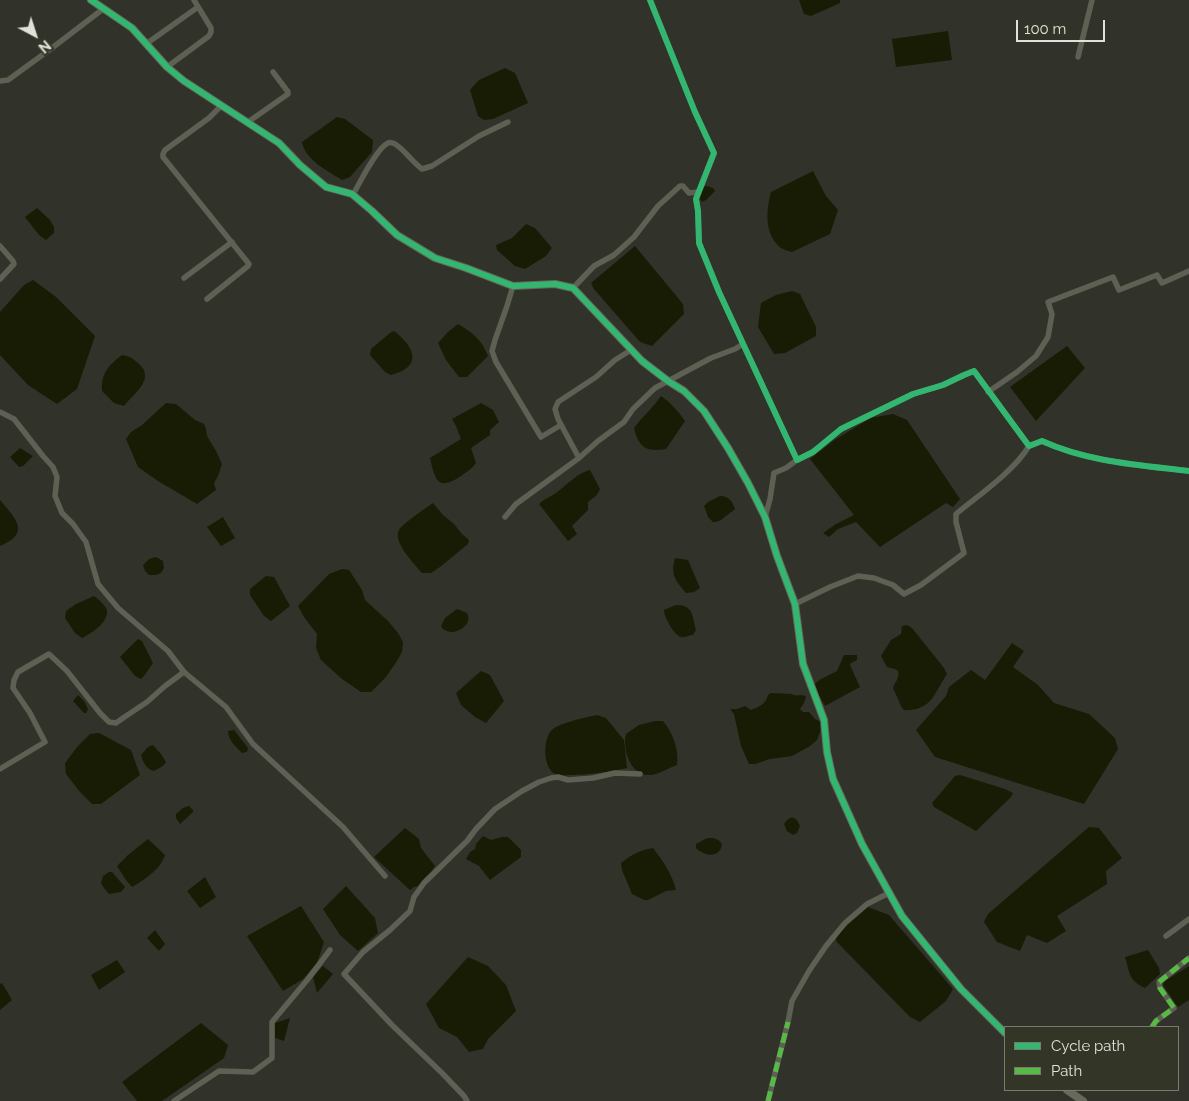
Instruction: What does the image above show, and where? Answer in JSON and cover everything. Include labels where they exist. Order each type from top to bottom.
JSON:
[{"type":"street","points":[[91,0],[132,28],[167,67],[184,82],[279,143],[300,165],[326,187],[352,194],[397,235],[435,258],[513,286],[555,284],[572,288],[642,361],[684,391],[704,411],[748,483],[764,517],[795,604],[802,664],[824,720],[827,752],[833,779],[862,844],[902,916],[961,989],[1004,1032]]},
{"type":"street","points":[[167,67],[209,36],[211,32],[211,28],[194,0]]},
{"type":"street","points":[[650,0],[695,112],[714,153],[696,199],[699,243],[719,292],[796,460]]},
{"type":"street","points":[[1078,57],[1092,0]]},
{"type":"street","points":[[146,44],[198,7]]},
{"type":"street","points":[[0,81],[8,80],[103,9]]},
{"type":"street","points":[[248,122],[288,94],[273,72]]},
{"type":"street","points":[[207,299],[249,264],[163,157],[163,154],[165,150],[209,118],[221,106]]},
{"type":"street","points":[[352,194],[366,170],[387,143],[396,145],[422,169],[432,166],[479,136],[508,122]]},
{"type":"street","points":[[572,288],[594,266],[614,255],[634,237],[658,206],[680,186],[683,186],[688,193],[698,192]]},
{"type":"street","points":[[184,278],[232,242]]},
{"type":"street","points":[[0,246],[14,264],[0,279]]},
{"type":"street","points":[[988,392],[1036,356],[1048,337],[1052,314],[1048,302],[1113,277],[1119,290],[1157,275],[1162,284],[1189,270]]},
{"type":"street","points":[[513,286],[494,340],[492,352],[496,362],[541,437],[561,425]]},
{"type":"street","points":[[505,517],[516,504],[624,422],[633,408],[656,388],[711,358],[735,350],[743,344]]},
{"type":"street","points":[[579,458],[558,419],[555,410],[558,402],[596,377],[615,360],[631,350]]},
{"type":"street","points":[[764,517],[770,499],[774,473],[813,452],[841,429],[913,394],[944,385],[974,371],[1029,446]]},
{"type":"street","points":[[0,412],[14,419],[42,456],[53,467],[57,478],[55,496],[62,513],[86,542],[98,584],[118,608],[168,651],[184,672],[226,707],[252,744],[343,827],[385,876]]},
{"type":"street","points":[[795,604],[858,576],[874,578],[893,585],[904,594],[921,585],[964,553],[956,522],[956,514],[1022,458],[1029,446],[1042,441],[1057,448],[1118,463],[1189,470]]},
{"type":"street","points":[[0,769],[45,742],[30,713],[13,688],[18,672],[49,654],[67,671],[100,713],[109,722],[116,723],[147,702],[184,672]]},
{"type":"street","points":[[467,1101],[448,1079],[392,1025],[344,974],[363,952],[410,911],[414,897],[424,883],[467,842],[476,829],[495,809],[522,791],[551,778],[558,777],[568,780],[593,778],[615,773],[640,774]]},
{"type":"street","points":[[768,1101],[792,1002],[809,972],[826,946],[845,923],[867,904],[889,893]]},
{"type":"street","points":[[1166,936],[1189,919]]},
{"type":"street","points":[[174,1101],[219,1071],[253,1072],[272,1058],[272,1022],[330,950]]},
{"type":"street","points":[[1153,1026],[1156,1021],[1174,1008],[1160,988],[1159,982],[1189,958]]},
{"type":"street","points":[[1068,1091],[1083,1101]]},
{"type":"shaded area","points":[[799,0],[840,0],[840,3],[811,16],[804,14]]},
{"type":"shaded area","points":[[948,31],[952,60],[896,67],[892,39]]},
{"type":"shaded area","points":[[505,68],[515,73],[528,103],[493,119],[484,120],[478,116],[470,90],[479,80]]},
{"type":"shaded area","points":[[337,117],[345,119],[373,140],[372,152],[350,177],[342,180],[312,160],[302,142]]},
{"type":"shaded area","points":[[813,171],[826,196],[838,210],[830,234],[792,252],[785,250],[775,243],[769,229],[767,214],[771,192]]},
{"type":"shaded area","points":[[707,186],[715,191],[702,202],[699,197],[703,187]]},
{"type":"shaded area","points":[[37,208],[50,220],[54,227],[54,233],[46,240],[39,235],[25,217]]},
{"type":"shaded area","points":[[526,224],[535,228],[552,248],[546,256],[525,269],[515,266],[497,250],[496,245],[512,238]]},
{"type":"shaded area","points":[[635,246],[683,304],[684,314],[652,346],[640,342],[594,289],[591,283]]},
{"type":"shaded area","points":[[33,280],[56,297],[95,336],[77,389],[57,404],[28,385],[0,355],[0,312],[24,285]]},
{"type":"shaded area","points":[[792,291],[800,294],[816,327],[816,336],[785,353],[774,354],[758,327],[761,303],[776,295]]},
{"type":"shaded area","points":[[458,324],[476,337],[488,356],[467,377],[459,377],[446,360],[438,343]]},
{"type":"shaded area","points":[[394,331],[411,350],[412,362],[408,367],[391,375],[385,372],[370,355],[371,349]]},
{"type":"shaded area","points":[[1067,346],[1085,368],[1036,421],[1010,387]]},
{"type":"shaded area","points":[[122,355],[131,358],[139,364],[144,370],[145,375],[141,386],[124,406],[114,403],[102,391],[106,370]]},
{"type":"shaded area","points":[[661,396],[674,407],[685,421],[666,449],[653,450],[641,444],[634,428]]},
{"type":"shaded area","points":[[166,403],[176,404],[195,420],[204,424],[207,436],[222,464],[214,483],[216,490],[197,504],[138,467],[126,439],[131,432],[142,425]]},
{"type":"shaded area","points":[[481,403],[493,410],[499,422],[490,430],[490,435],[471,448],[476,463],[473,467],[453,481],[442,483],[438,481],[430,458],[461,439],[452,419]]},
{"type":"shaded area","points":[[893,414],[907,420],[960,499],[953,507],[946,503],[880,547],[856,522],[838,529],[829,537],[823,533],[854,515],[810,459],[836,439],[871,418]]},
{"type":"shaded area","points":[[20,448],[33,456],[23,466],[19,467],[10,457]]},
{"type":"shaded area","points":[[590,470],[600,489],[597,495],[588,502],[588,510],[572,526],[577,534],[568,541],[539,504],[576,476]]},
{"type":"shaded area","points":[[720,496],[730,500],[735,509],[721,520],[713,522],[708,517],[704,506]]},
{"type":"shaded area","points":[[0,500],[15,519],[18,530],[16,536],[0,546]]},
{"type":"shaded area","points":[[433,503],[469,540],[468,544],[440,567],[431,573],[422,573],[405,553],[398,535],[399,530],[405,524]]},
{"type":"shaded area","points":[[223,517],[235,538],[221,546],[207,527]]},
{"type":"shaded area","points":[[156,557],[163,561],[164,568],[161,573],[149,575],[143,565],[149,559]]},
{"type":"shaded area","points":[[675,558],[688,560],[700,588],[694,592],[686,593],[682,589],[673,569]]},
{"type":"shaded area","points":[[342,569],[349,570],[362,590],[365,600],[388,621],[403,642],[402,652],[397,661],[386,677],[371,692],[361,692],[342,679],[321,660],[316,648],[317,634],[298,606],[329,574]]},
{"type":"shaded area","points":[[266,576],[274,577],[290,606],[271,621],[264,616],[250,595],[250,589]]},
{"type":"shaded area","points":[[94,596],[106,608],[106,617],[100,626],[82,638],[75,633],[65,618],[66,611]]},
{"type":"shaded area","points":[[676,605],[686,607],[691,612],[696,630],[693,635],[678,636],[670,625],[664,610]]},
{"type":"shaded area","points":[[457,609],[467,613],[468,621],[460,630],[447,631],[441,626],[445,618]]},
{"type":"shaded area","points":[[907,625],[912,628],[947,674],[930,701],[921,707],[904,710],[893,688],[898,678],[898,671],[887,667],[881,656],[891,640],[901,634],[902,626]]},
{"type":"shaded area","points":[[138,639],[142,641],[153,663],[141,679],[135,676],[120,657]]},
{"type":"shaded area","points":[[1012,643],[1024,651],[1013,667],[1038,685],[1054,703],[1089,714],[1115,738],[1118,749],[1084,804],[935,757],[916,730],[946,696],[949,687],[971,670],[985,680]]},
{"type":"shaded area","points":[[844,655],[857,655],[857,660],[850,665],[860,687],[825,706],[813,685],[837,671]]},
{"type":"shaded area","points":[[481,671],[490,675],[504,701],[486,723],[475,717],[461,705],[456,693]]},
{"type":"shaded area","points":[[771,693],[806,696],[800,709],[803,712],[809,712],[815,719],[821,722],[820,732],[817,740],[810,746],[792,756],[749,764],[741,746],[734,714],[730,709],[745,706],[751,710],[754,709],[764,703]]},
{"type":"shaded area","points":[[78,695],[88,709],[86,713],[73,701]]},
{"type":"shaded area","points":[[597,715],[606,718],[624,740],[627,768],[584,774],[558,775],[553,772],[549,768],[545,754],[549,733],[553,729],[574,720]]},
{"type":"shaded area","points":[[663,721],[670,731],[676,747],[677,765],[651,775],[638,772],[633,767],[627,755],[625,740],[626,734],[639,725]]},
{"type":"shaded area","points":[[234,730],[248,748],[247,752],[242,753],[231,740],[228,731]]},
{"type":"shaded area","points":[[99,733],[131,750],[140,775],[101,804],[92,804],[66,774],[65,763],[90,734]]},
{"type":"shaded area","points":[[153,745],[166,762],[154,771],[147,767],[141,755],[148,747]]},
{"type":"shaded area","points":[[960,775],[1013,793],[976,831],[934,807],[932,803],[955,776]]},
{"type":"shaded area","points":[[189,806],[193,812],[180,824],[176,814]]},
{"type":"shaded area","points":[[792,817],[797,820],[800,826],[797,833],[793,835],[787,831],[784,824]]},
{"type":"shaded area","points":[[1089,827],[1099,828],[1122,858],[1106,871],[1107,884],[1057,916],[1066,931],[1047,943],[1027,935],[1020,951],[997,942],[984,922],[988,914]]},
{"type":"shaded area","points":[[405,828],[419,839],[421,848],[435,866],[418,886],[410,890],[374,857]]},
{"type":"shaded area","points":[[483,836],[491,840],[508,837],[521,850],[521,857],[490,880],[479,866],[466,859]]},
{"type":"shaded area","points":[[707,838],[715,839],[722,844],[721,849],[715,854],[703,853],[696,848],[696,844]]},
{"type":"shaded area","points":[[148,839],[165,855],[156,869],[132,887],[117,866]]},
{"type":"shaded area","points":[[653,848],[667,868],[676,890],[666,891],[648,900],[644,900],[632,894],[621,863],[636,853]]},
{"type":"shaded area","points":[[112,872],[125,887],[121,892],[109,894],[101,883],[103,876]]},
{"type":"shaded area","points":[[205,877],[216,897],[200,908],[187,891]]},
{"type":"shaded area","points":[[346,886],[375,918],[378,933],[358,951],[340,935],[323,909]]},
{"type":"shaded area","points":[[301,906],[324,942],[317,963],[303,979],[283,991],[247,936]]},
{"type":"shaded area","points":[[868,907],[889,915],[953,989],[946,1001],[920,1022],[910,1017],[836,941],[837,934]]},
{"type":"shaded area","points":[[155,930],[165,944],[159,951],[147,938]]},
{"type":"shaded area","points":[[1148,950],[1159,968],[1160,974],[1145,988],[1133,979],[1125,957]]},
{"type":"shaded area","points":[[468,957],[488,966],[506,985],[516,1011],[488,1039],[483,1049],[469,1052],[457,1037],[439,1028],[426,1004]]},
{"type":"shaded area","points":[[117,960],[125,972],[99,990],[91,975]]},
{"type":"shaded area","points":[[323,966],[333,974],[317,993],[313,977]]},
{"type":"shaded area","points":[[1189,966],[1189,1000],[1178,1007],[1163,985],[1165,981]]},
{"type":"shaded area","points":[[2,983],[12,1000],[0,1010],[0,984]]},
{"type":"shaded area","points":[[290,1018],[284,1041],[275,1038],[275,1023]]},
{"type":"shaded area","points":[[201,1023],[228,1045],[224,1058],[162,1101],[137,1101],[122,1082]]},
{"type":"marked path","points":[[1153,1026],[1156,1021],[1174,1008],[1160,988],[1159,982],[1189,958]]},
{"type":"marked path","points":[[768,1101],[788,1022]]},
{"type":"cycle path","points":[[91,0],[132,28],[167,67],[184,81],[279,143],[300,165],[326,187],[352,194],[397,235],[435,258],[513,286],[555,284],[573,288],[642,361],[684,391],[704,411],[728,448],[765,517],[795,604],[803,664],[824,720],[827,752],[833,779],[862,844],[902,916],[961,989],[1004,1032]]},
{"type":"cycle path","points":[[650,0],[695,112],[714,153],[696,199],[699,243],[719,292],[797,460],[813,452],[841,429],[913,394],[943,385],[974,371],[1029,446],[1042,441],[1077,454],[1096,458],[1189,471]]}]
